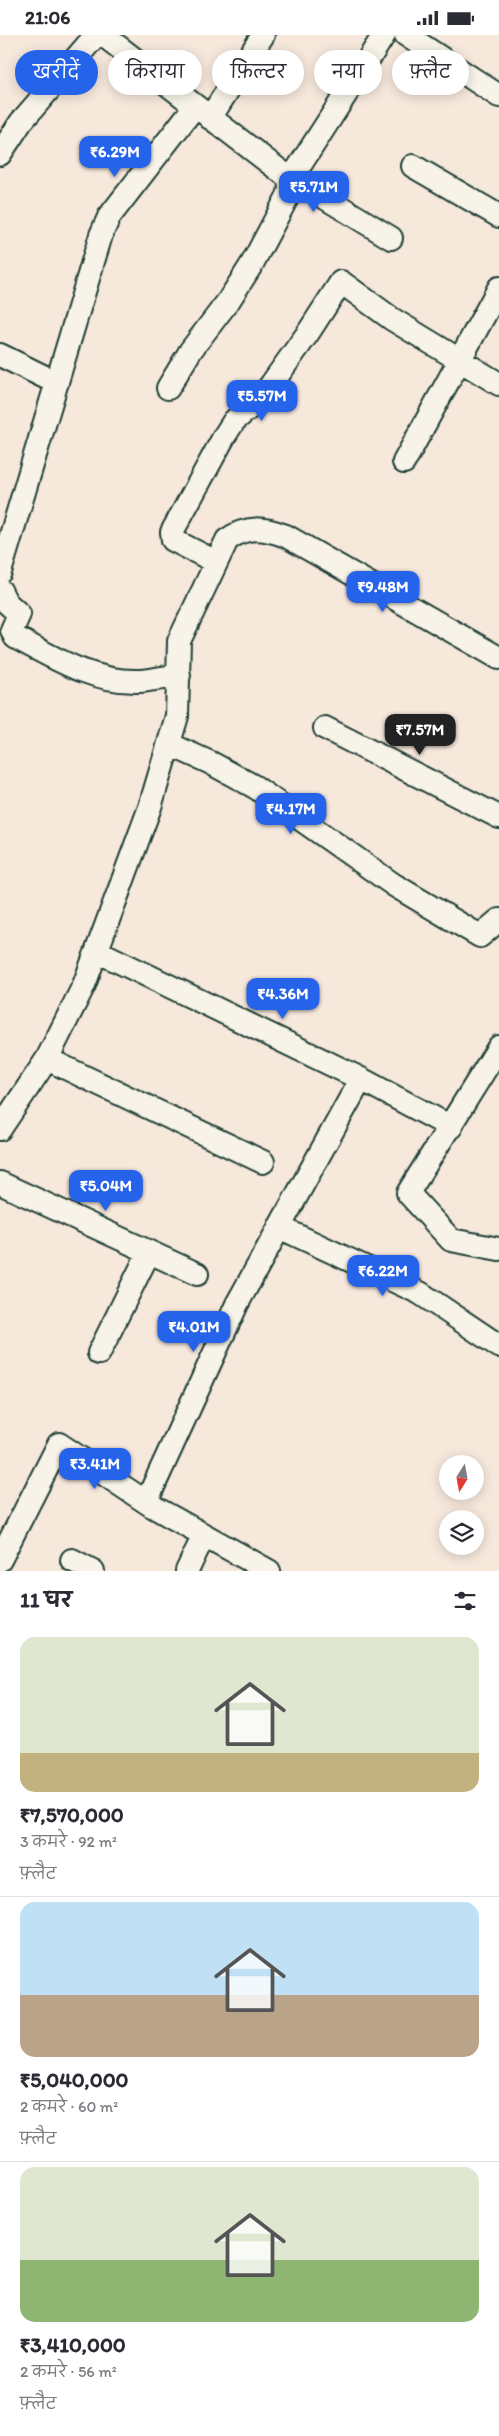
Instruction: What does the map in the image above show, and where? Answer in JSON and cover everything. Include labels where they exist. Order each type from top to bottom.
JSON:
[{"type":"street","points":[[0,154],[21,122],[96,35]]},
{"type":"street","points":[[0,572],[101,235],[109,217],[202,112],[263,35]]},
{"type":"street","points":[[168,388],[252,264],[288,196],[292,174],[384,35]]},
{"type":"street","points":[[406,35],[499,96]]},
{"type":"street","points":[[117,39],[202,112],[284,174],[292,174]]},
{"type":"street","points":[[413,166],[499,215]]},
{"type":"street","points":[[292,174],[291,177],[391,238]]},
{"type":"street","points":[[216,562],[173,540],[172,533],[234,421],[263,396],[308,333],[341,281],[392,319],[499,384]]},
{"type":"street","points":[[404,462],[498,293]]},
{"type":"street","points":[[0,355],[57,383]]},
{"type":"street","points":[[0,1129],[47,1059],[84,985],[150,807],[177,715],[179,675],[177,653],[179,641],[227,541],[235,534],[261,528],[286,536],[496,651]]},
{"type":"street","points":[[0,590],[6,602],[19,614],[12,630],[15,637],[63,663],[111,678],[139,681],[179,675]]},
{"type":"street","points":[[325,728],[499,817]]},
{"type":"street","points":[[168,745],[211,763],[255,787],[394,885],[480,936],[499,920]]},
{"type":"street","points":[[97,951],[361,1079],[451,1127]]},
{"type":"street","points":[[499,1047],[451,1127],[408,1193],[451,1241],[499,1249]]},
{"type":"street","points":[[47,1059],[263,1162]]},
{"type":"street","points":[[152,1506],[148,1498],[155,1481],[237,1304],[361,1079]]},
{"type":"street","points":[[0,1183],[197,1274]]},
{"type":"street","points":[[279,1227],[420,1293],[499,1346]]},
{"type":"street","points":[[99,1353],[149,1252]]},
{"type":"street","points":[[0,1560],[60,1443],[152,1506],[269,1571]]},
{"type":"street","points":[[187,1571],[204,1535]]},
{"type":"street","points":[[72,1560],[92,1571]]}]
